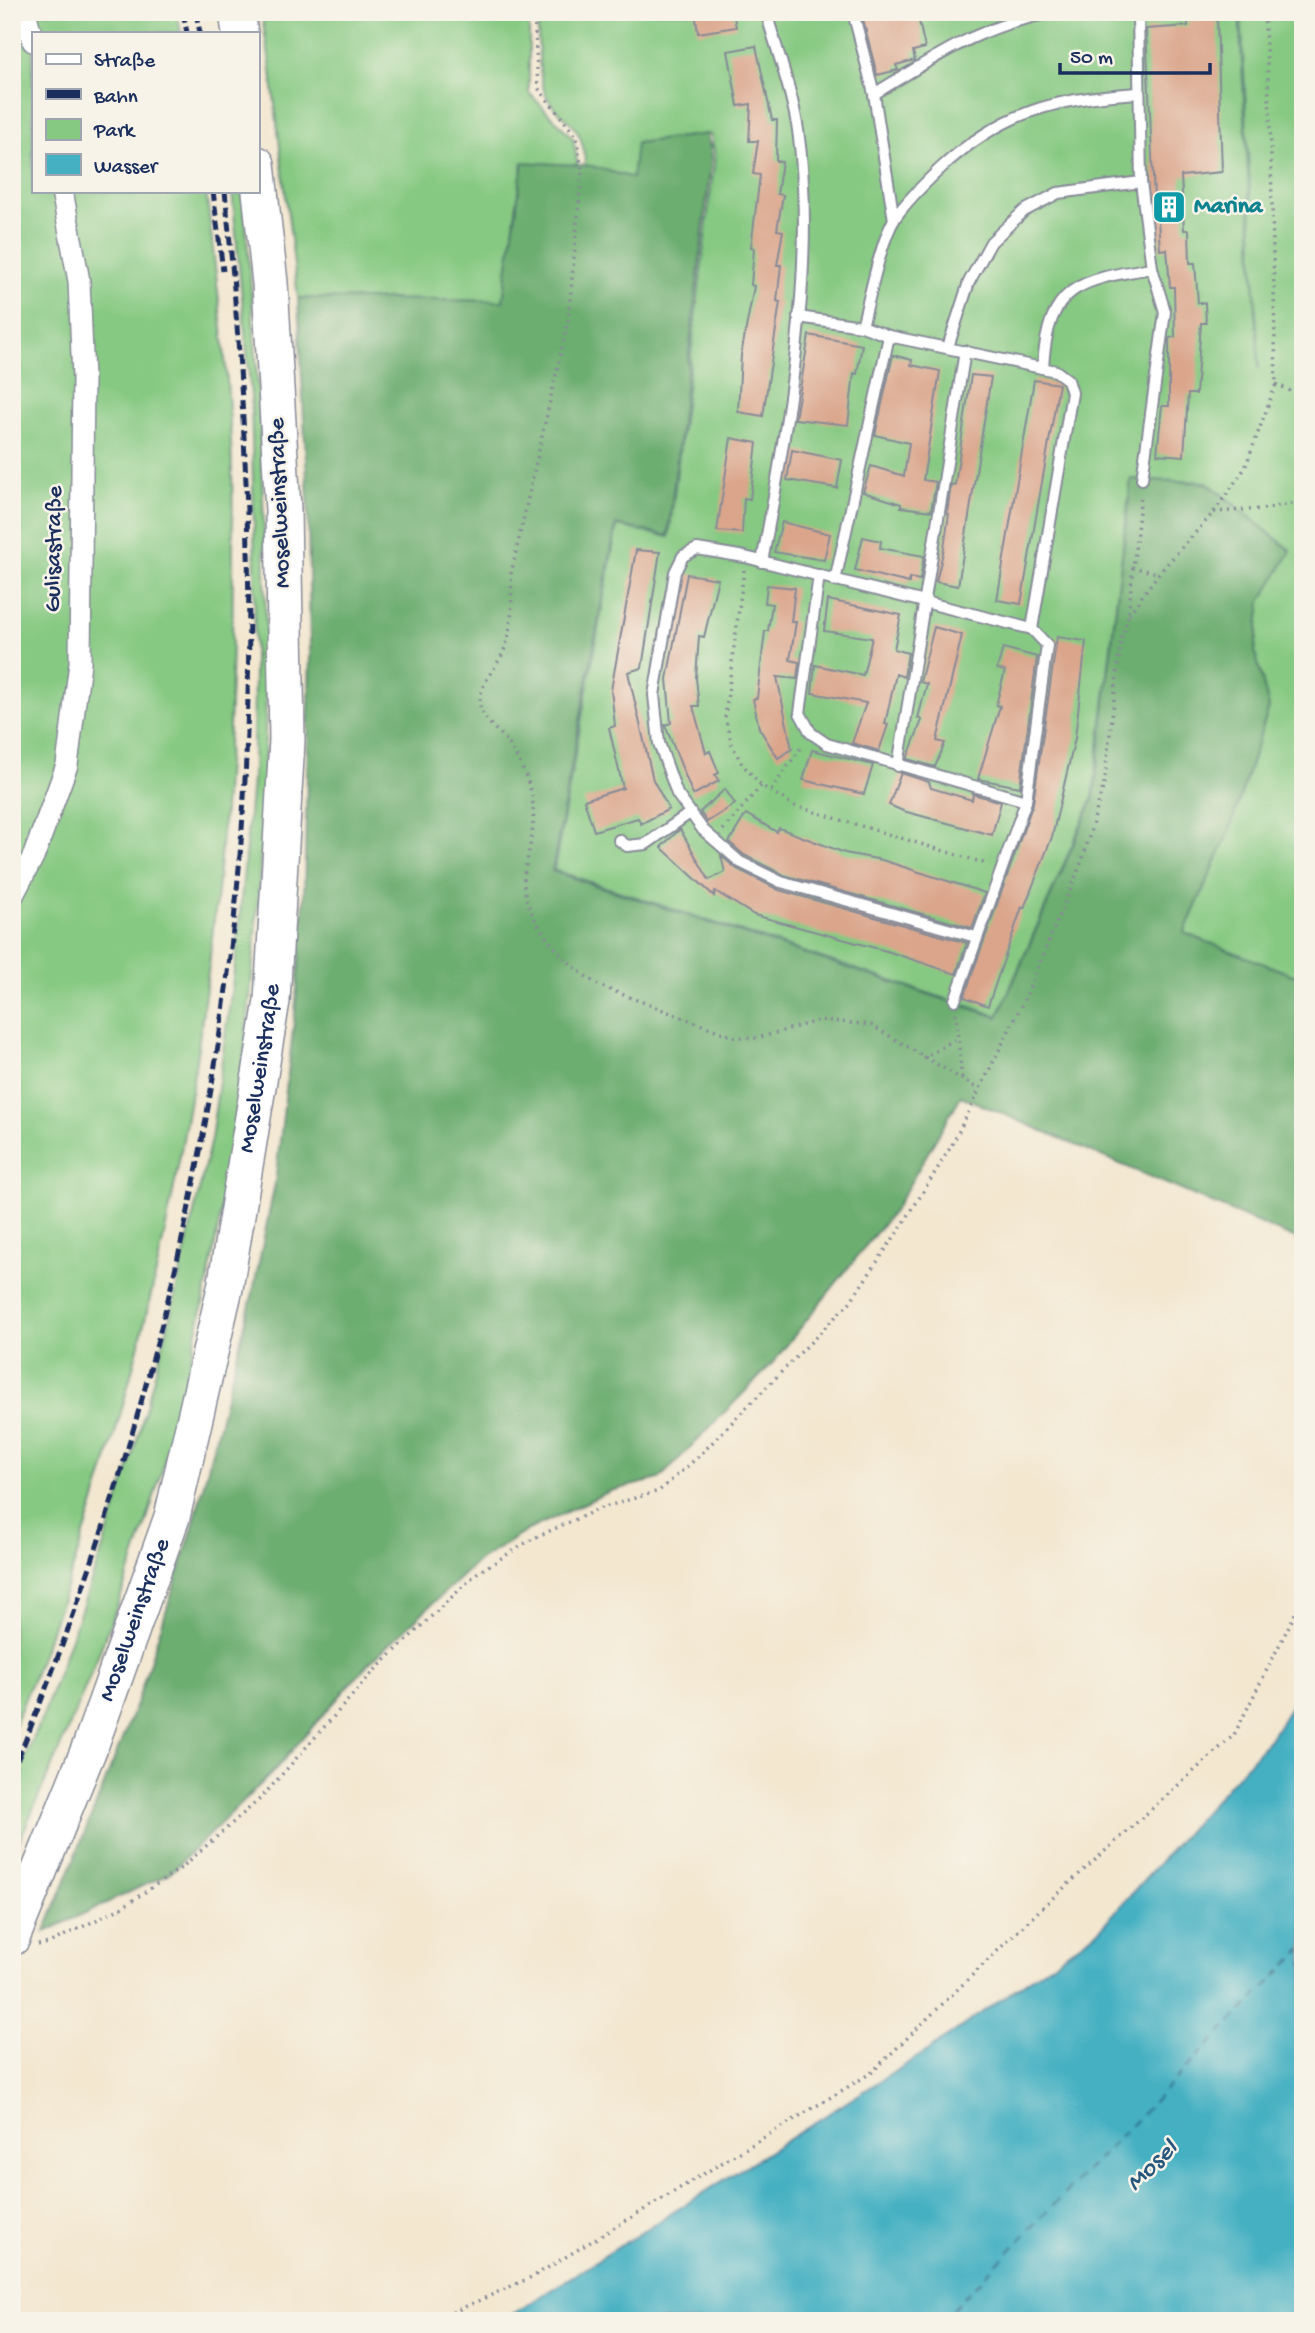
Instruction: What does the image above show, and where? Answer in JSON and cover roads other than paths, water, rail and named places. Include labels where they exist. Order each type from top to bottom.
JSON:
[{"type":"main road","points":[[237,12],[240,32]]},
{"type":"main road","name":"Moselweinstraße","points":[[24,1941],[172,1517],[225,1288],[272,1001],[287,727],[282,497],[270,283],[259,182]]},
{"type":"street","points":[[25,12],[32,37]]},
{"type":"street","name":"Gulisastraße","points":[[12,897],[34,856],[67,765],[80,663],[83,379],[79,281],[62,192]]},
{"type":"lane","points":[[762,562],[781,462],[798,317],[804,193],[799,141],[766,12]]},
{"type":"lane","points":[[853,12],[874,94],[894,220]]},
{"type":"lane","points":[[874,94],[985,30],[1016,19],[1055,12]]},
{"type":"lane","points":[[1138,12],[1140,182],[1152,268],[1165,312],[1142,479]]},
{"type":"lane","points":[[862,326],[894,220],[928,180],[972,139],[1025,111],[1089,96],[1138,93]]},
{"type":"lane","points":[[948,347],[969,282],[991,242],[1024,211],[1058,193],[1140,182]]},
{"type":"lane","points":[[1043,367],[1044,339],[1053,312],[1065,296],[1082,283],[1152,268]]},
{"type":"lane","points":[[798,317],[862,326],[889,335],[1043,367],[1056,371],[1068,380],[1072,393],[1032,629]]},
{"type":"lane","points":[[835,582],[889,335]]},
{"type":"lane","points":[[898,766],[965,351]]},
{"type":"lane","points":[[955,1000],[1026,801],[1047,645],[1032,629],[835,582],[819,575],[745,557],[697,549],[682,556],[675,572],[654,695],[659,743],[677,794],[690,813],[740,862],[781,882],[976,937]]},
{"type":"lane","points":[[819,575],[800,713],[811,733],[827,744],[1026,801]]},
{"type":"lane","points":[[620,840],[627,846],[646,844],[690,813]]},
{"type":"water","name":"Mosel","points":[[1303,1687],[1303,2321],[502,2321],[924,2053],[1097,1932],[1270,1739]]},
{"type":"railway","points":[[183,12],[187,32]]},
{"type":"railway","points":[[196,12],[200,32]]},
{"type":"railway","points":[[213,192],[223,271]]},
{"type":"railway","points":[[12,1773],[60,1651],[103,1528],[141,1402],[174,1276],[201,1148],[222,1019],[237,889],[246,758],[249,616],[242,403],[225,192]]},
{"type":"place","name":"Marina","points":[[1169,207]]}]
